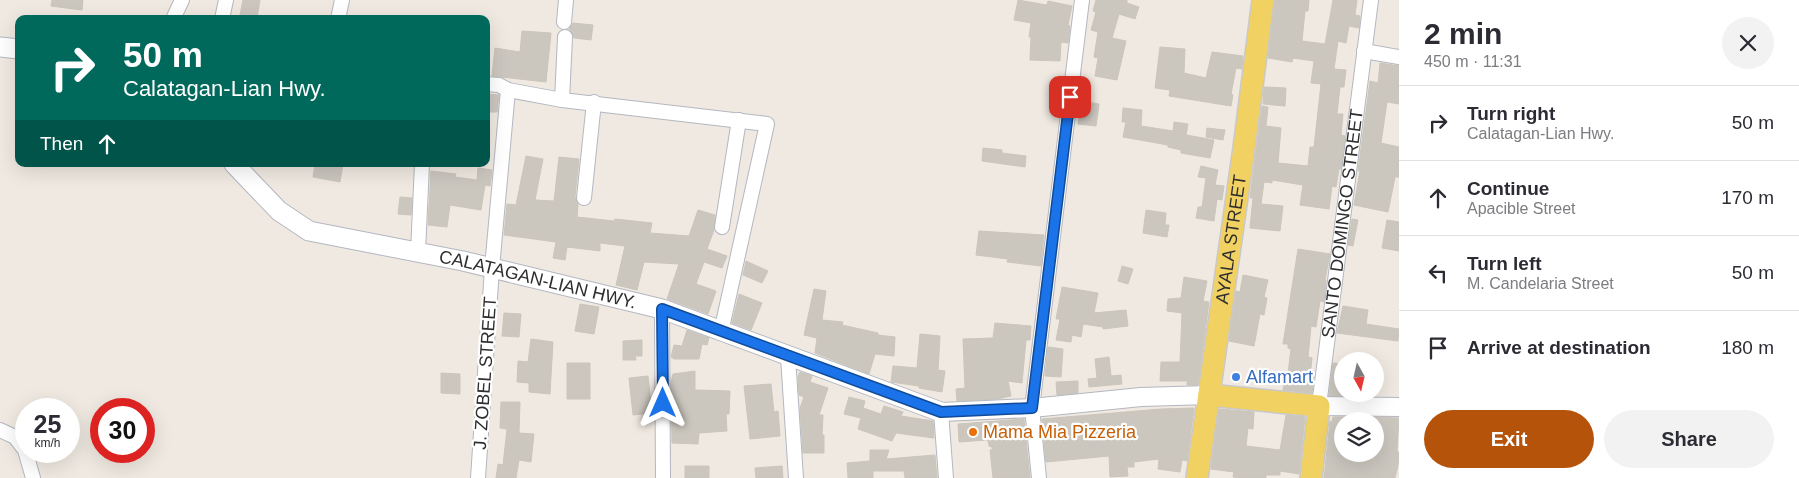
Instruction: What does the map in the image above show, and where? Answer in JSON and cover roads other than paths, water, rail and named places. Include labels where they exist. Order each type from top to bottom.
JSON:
[{"type":"main road","name":"AYALA STREET","points":[[1197,478],[1244,148],[1262,0]]},
{"type":"main road","points":[[0,47],[15,48]]},
{"type":"main road","name":"CALATAGAN-LIAN HWY.","points":[[237,167],[279,211],[309,232],[492,268],[662,309],[941,412]]},
{"type":"main road","points":[[1209,395],[1319,406]]},
{"type":"main road","name":"SANTO DOMINGO STREET","points":[[1310,478],[1319,406]]},
{"type":"street","points":[[176,15],[182,0]]},
{"type":"street","points":[[223,15],[226,0]]},
{"type":"street","points":[[339,15],[342,0]]},
{"type":"street","points":[[564,22],[566,0]]},
{"type":"street","points":[[1039,478],[1032,408],[1082,0]]},
{"type":"street","name":"SANTO DOMINGO STREET","points":[[1319,406],[1371,0]]},
{"type":"street","points":[[562,100],[565,37]]},
{"type":"street","points":[[1364,51],[1399,57]]},
{"type":"street","points":[[490,84],[498,85],[508,90],[562,100],[594,102],[767,124],[722,332]]},
{"type":"street","name":"J. ZOBEL STREET","points":[[478,478],[492,268],[508,90]]},
{"type":"street","points":[[584,198],[594,102]]},
{"type":"street","points":[[722,227],[739,120]]},
{"type":"street","points":[[418,252],[422,167]]},
{"type":"street","points":[[662,309],[663,478]]},
{"type":"street","points":[[788,357],[796,478]]},
{"type":"street","points":[[946,478],[941,412],[1032,408],[1140,397],[1209,395]]},
{"type":"street","points":[[1319,406],[1399,407]]},
{"type":"street","points":[[0,430],[15,438],[25,450],[33,478]]},
{"type":"place","name":"Alfamart","points":[[1236,377]]},
{"type":"place","name":"Mama Mia Pizzeria","points":[[973,432]]}]
